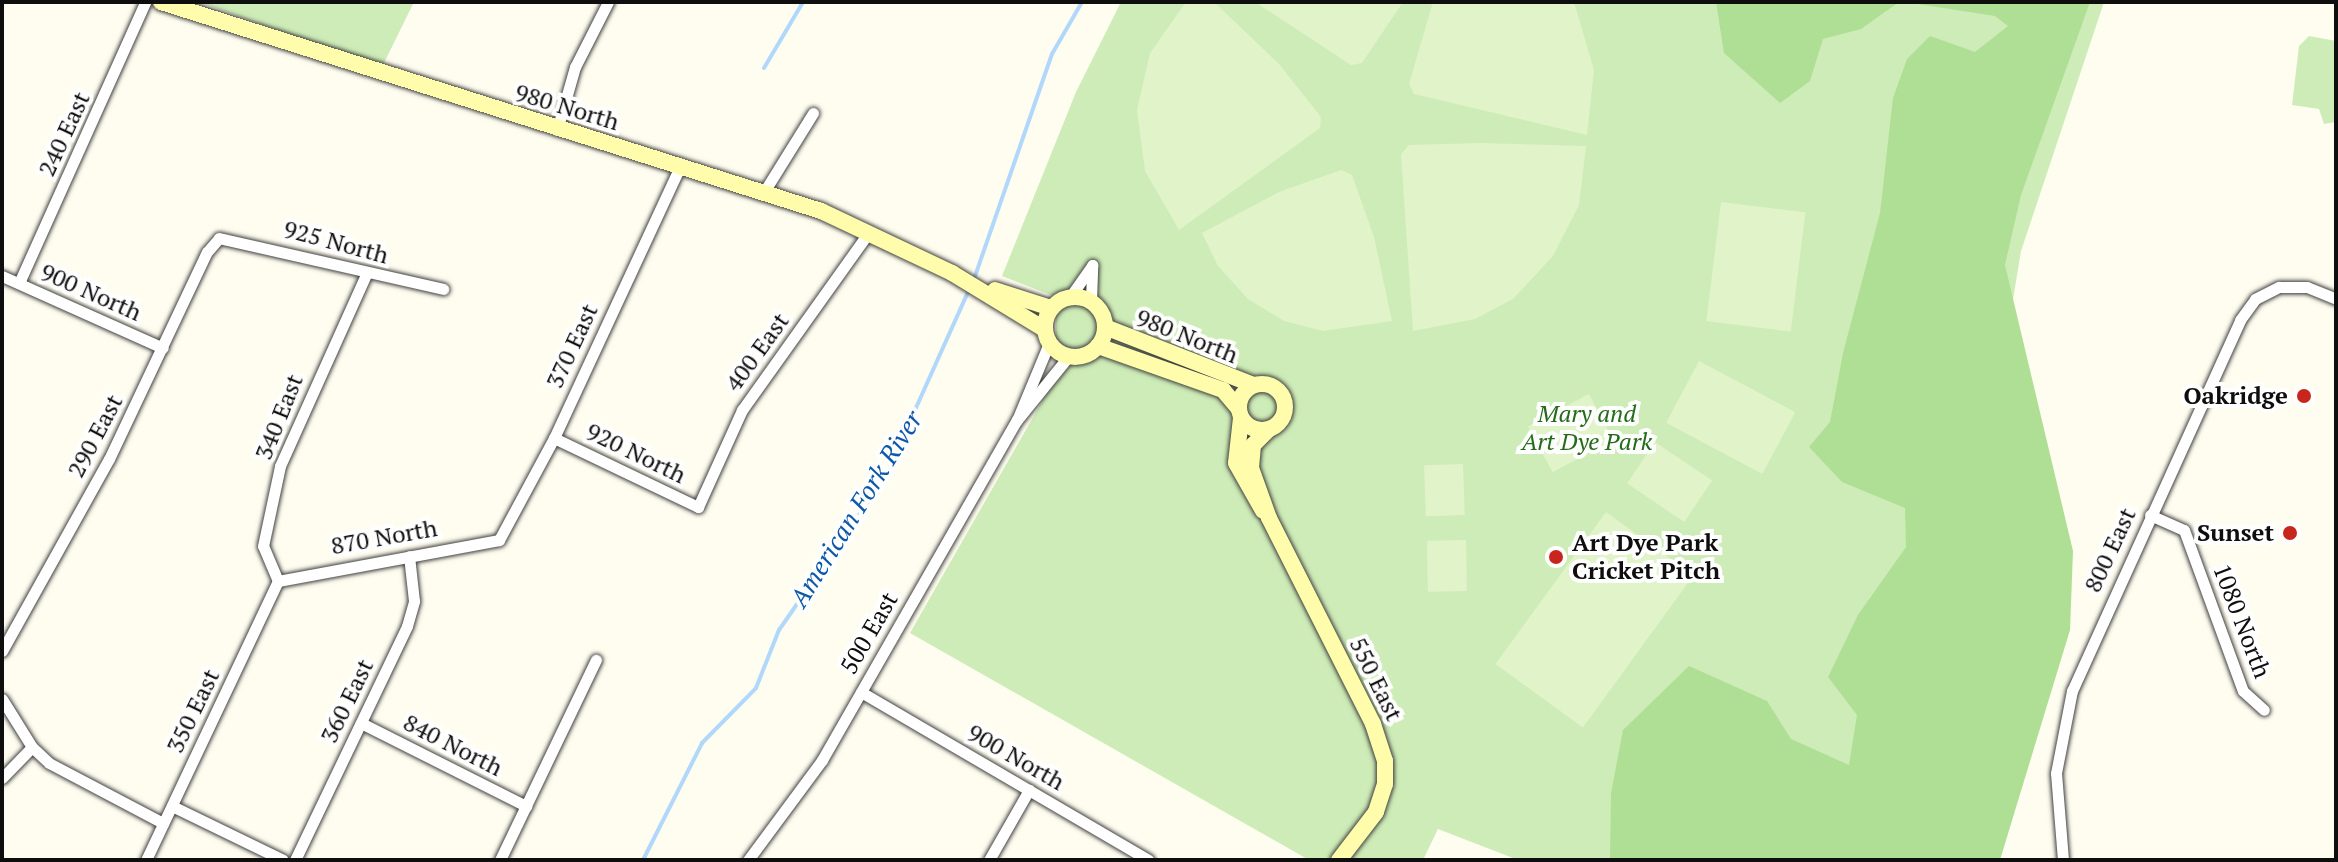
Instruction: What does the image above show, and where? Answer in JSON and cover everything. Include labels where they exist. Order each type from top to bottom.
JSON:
[{"type":"street","name":"240 East","points":[[19,283],[145,2]]},
{"type":"street","name":"980 North","points":[[161,2],[557,130],[764,192],[869,232],[992,293],[1047,336]]},
{"type":"street","points":[[557,130],[581,52],[608,2]]},
{"type":"street","points":[[764,192],[813,113]]},
{"type":"street","name":"370 East","points":[[499,540],[554,438],[680,166]]},
{"type":"street","name":"400 East","points":[[698,507],[742,410],[869,232]]},
{"type":"street","name":"925 North","points":[[219,238],[239,238],[366,275],[443,289]]},
{"type":"street","name":"290 East","points":[[2,651],[116,447],[207,252],[219,238]]},
{"type":"street","points":[[1092,265],[1091,301],[1105,327],[1098,346],[1084,356],[1068,357],[1047,336],[1051,308],[1070,297],[1081,274],[1092,265]]},
{"type":"street","name":"340 East","points":[[278,581],[263,546],[283,457],[366,275]]},
{"type":"street","name":"900 North","points":[[2,276],[163,348]]},
{"type":"street","name":"800 East","points":[[2063,860],[2055,788],[2067,708],[2150,515],[2240,320],[2260,295],[2279,287],[2307,287],[2336,299]]},
{"type":"street","name":"980 North","points":[[992,293],[1051,308]]},
{"type":"street","points":[[1070,297],[1091,301]]},
{"type":"street","name":"980 North","points":[[1105,327],[1254,385]]},
{"type":"street","name":"500 East","points":[[1017,420],[1047,336]]},
{"type":"street","name":"980 North","points":[[1098,346],[1223,390],[1240,414]]},
{"type":"street","name":"500 East","points":[[748,860],[822,760],[1017,420],[1068,357]]},
{"type":"street","points":[[1254,385],[1271,386],[1283,397],[1282,419],[1268,430],[1254,429],[1240,414],[1244,392],[1254,385]]},
{"type":"street","name":"550 East","points":[[1240,414],[1238,471],[1269,518],[1383,751],[1386,772],[1380,803],[1339,860]]},
{"type":"street","name":"550 East","points":[[1268,430],[1253,445],[1250,460],[1269,518]]},
{"type":"street","name":"920 North","points":[[554,438],[698,507]]},
{"type":"street","name":"1080 North","points":[[2150,515],[2184,530],[2243,691],[2264,710]]},
{"type":"street","name":"870 North","points":[[278,581],[499,540]]},
{"type":"street","name":"360 East","points":[[295,860],[412,613],[409,556]]},
{"type":"street","name":"350 East","points":[[146,860],[278,581]]},
{"type":"street","points":[[500,860],[596,660]]},
{"type":"street","name":"900 North","points":[[861,692],[1149,860]]},
{"type":"street","points":[[2,699],[32,747],[68,775],[163,823]]},
{"type":"street","name":"840 North","points":[[361,723],[526,806]]},
{"type":"street","points":[[2,778],[32,747]]},
{"type":"street","points":[[989,860],[1029,790]]},
{"type":"street","points":[[172,806],[283,860]]},
{"type":"green space","points":[[199,2],[414,2],[382,67]]},
{"type":"green space","name":"Mary and Art Dye Park","points":[[1121,2],[2104,2],[2021,251],[2007,336],[2000,860],[1518,860],[1438,829],[1423,860],[1309,860],[910,633],[1056,377],[1056,297],[1002,276],[1076,92]]},
{"type":"green space","points":[[1186,2],[1214,2],[1279,64],[1321,117],[1320,128],[1179,230],[1145,171],[1137,110],[1150,53]]},
{"type":"green space","points":[[1255,2],[1403,2],[1362,63],[1351,65]]},
{"type":"green space","points":[[1433,2],[1574,2],[1594,70],[1587,135],[1414,94],[1409,84]]},
{"type":"green space","points":[[1716,2],[1899,2],[1861,29],[1823,39],[1810,81],[1780,103],[1724,53]]},
{"type":"green space","points":[[1905,2],[2090,2],[2021,195],[2005,265],[2073,551],[2070,630],[2000,860],[1610,860],[1611,793],[1623,730],[1689,666],[1767,701],[1791,739],[1849,765],[1857,715],[1828,677],[1858,615],[1906,547],[1905,508],[1842,482],[1809,447],[1830,422],[1843,353],[1880,213],[1893,98],[1907,59],[1930,36],[1975,52],[2008,26],[1995,16]]},
{"type":"green space","points":[[2309,36],[2336,41],[2336,122],[2324,124],[2319,109],[2292,105],[2299,46]]},
{"type":"green space","points":[[1481,143],[1586,146],[1579,205],[1553,256],[1513,299],[1475,319],[1413,331],[1401,154],[1409,145]]},
{"type":"green space","points":[[1341,170],[1352,175],[1374,237],[1392,321],[1323,331],[1284,321],[1248,299],[1218,266],[1202,233],[1279,192]]},
{"type":"green space","points":[[1721,202],[1805,212],[1791,331],[1706,321]]},
{"type":"green space","points":[[1699,361],[1795,412],[1762,474],[1666,423]]},
{"type":"green space","points":[[1589,394],[1613,440],[1552,472],[1528,426]]},
{"type":"green space","points":[[1655,442],[1712,481],[1684,522],[1627,483]]},
{"type":"green space","points":[[1463,464],[1465,515],[1426,516],[1424,465]]},
{"type":"green space","points":[[1606,512],[1693,575],[1583,728],[1495,664]]},
{"type":"green space","points":[[1466,540],[1467,591],[1428,592],[1427,541]]},
{"type":"waterway","points":[[764,68],[803,2]]},
{"type":"waterway","name":"American Fork River","points":[[973,282],[1052,54],[1082,2]]},
{"type":"waterway","name":"American Fork River","points":[[643,860],[702,743],[756,688],[779,630],[884,479],[969,290]]},
{"type":"place","name":"Oakridge","points":[[2304,396]]},
{"type":"place","name":"Sunset","points":[[2290,533]]},
{"type":"place","name":"Art Dye Park Cricket Pitch","points":[[1556,557]]}]
